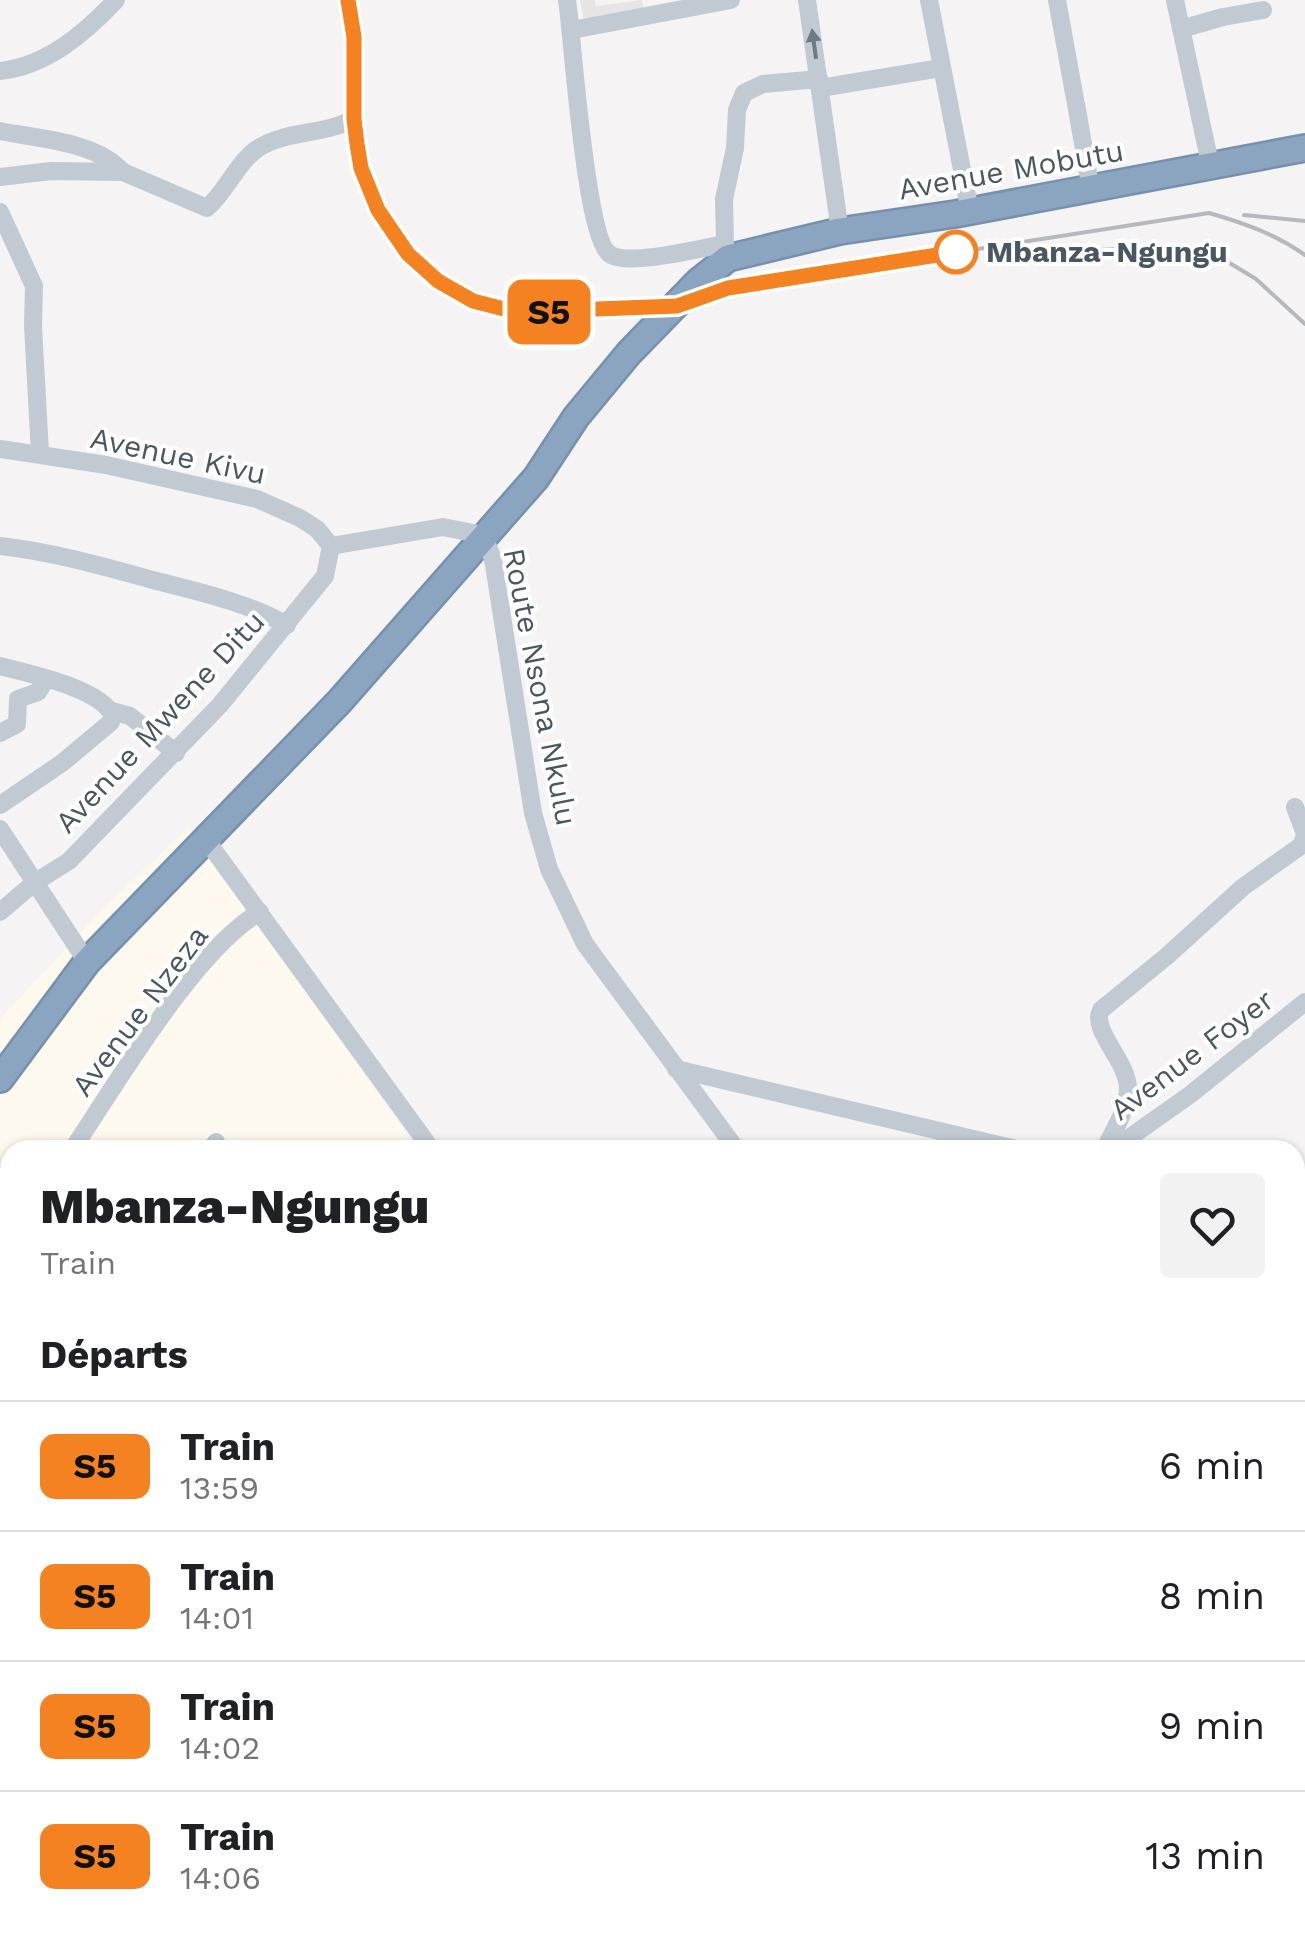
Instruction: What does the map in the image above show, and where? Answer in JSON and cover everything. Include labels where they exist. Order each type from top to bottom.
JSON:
[{"type":"highway","name":"Avenue Mobutu","points":[[727,251],[970,211],[1305,148]]},
{"type":"highway","points":[[0,1080],[87,962],[338,702],[536,478],[576,417],[629,353],[727,251]]},
{"type":"street","points":[[0,72],[34,64],[51,55],[116,0]]},
{"type":"street","points":[[567,0],[594,216],[603,248],[611,255],[636,258],[727,251],[724,199],[735,148],[737,110],[744,93],[763,84],[819,84],[941,68]]},
{"type":"street","points":[[572,30],[731,0]]},
{"type":"street","points":[[808,0],[840,230]]},
{"type":"street","points":[[929,0],[970,211]]},
{"type":"street","points":[[1058,0],[1092,189]]},
{"type":"street","points":[[1175,0],[1210,168]]},
{"type":"street","points":[[1181,28],[1263,10]]},
{"type":"street","points":[[0,177],[123,172],[207,208],[260,146],[340,127],[354,119]]},
{"type":"street","points":[[0,130],[72,142],[113,160],[123,172]]},
{"type":"street","points":[[0,212],[34,286],[40,453]]},
{"type":"street","name":"Avenue Kivu","points":[[0,449],[40,453],[257,499],[300,518],[317,529],[331,546]]},
{"type":"street","points":[[331,546],[443,526],[483,534]]},
{"type":"street","name":"Route Nsona Nkulu","points":[[483,534],[492,559],[533,813],[549,869],[586,944],[729,1140]]},
{"type":"street","points":[[0,546],[44,550],[203,593],[266,613],[287,625]]},
{"type":"street","name":"Avenue Mwene Ditu","points":[[0,912],[34,883],[69,861],[176,753],[325,576],[331,546]]},
{"type":"street","points":[[0,666],[93,697],[111,716]]},
{"type":"street","points":[[0,733],[17,724],[18,699],[38,692],[46,679]]},
{"type":"street","points":[[0,805],[62,763],[111,716],[130,716],[176,753]]},
{"type":"street","points":[[1112,1140],[1128,1091],[1117,1054],[1098,1025],[1100,1010],[1243,887],[1302,846],[1305,834],[1295,808]]},
{"type":"street","points":[[0,829],[87,962]]},
{"type":"street","points":[[206,842],[424,1140]]},
{"type":"street","name":"Avenue Nzeza","points":[[79,1140],[159,1022],[207,960],[260,912]]},
{"type":"street","name":"Avenue Foyer","points":[[1123,1140],[1191,1094],[1305,1002]]},
{"type":"street","points":[[676,1069],[978,1140]]},
{"type":"shaded area","points":[[580,0],[595,0],[596,6],[642,0],[644,10],[584,20]]},
{"type":"shaded area","points":[[189,827],[411,1140],[0,1140],[0,1019],[101,911]]},
{"type":"railway","points":[[348,0],[354,37],[353,119],[361,168],[378,210],[408,254],[439,281],[473,301],[516,312],[677,305],[727,288],[1209,213],[1259,230],[1305,255]]},
{"type":"railway","points":[[1244,215],[1305,221]]},
{"type":"railway","points":[[1030,253],[1189,246],[1223,259],[1256,279],[1305,324]]},
{"type":"train","name":"S5","points":[[348,0],[354,37],[357,144],[361,168],[378,210],[408,254],[438,281],[473,301],[516,312],[677,306],[728,288],[956,252],[943,254]]},
{"type":"place","name":"Mbanza-Ngungu","points":[[956,252]]}]
